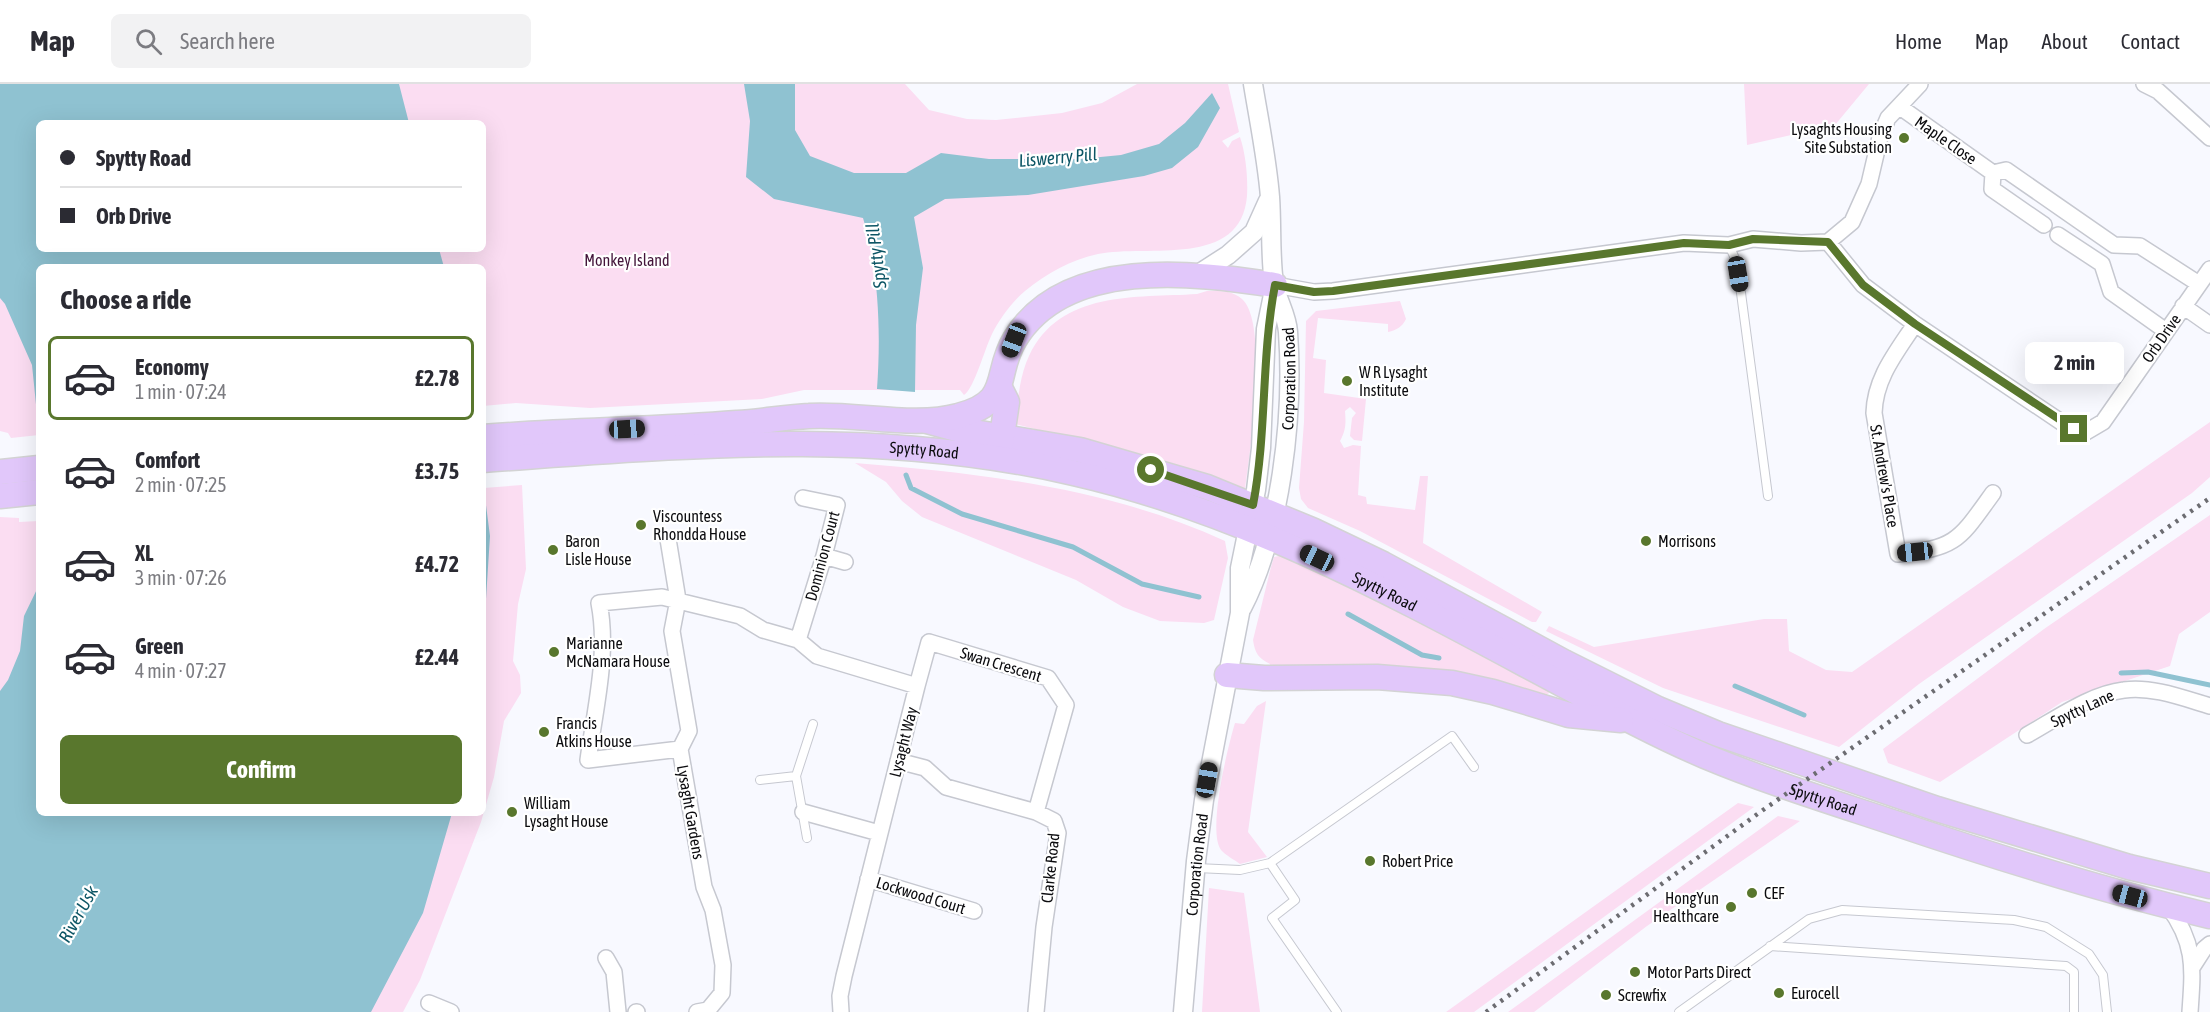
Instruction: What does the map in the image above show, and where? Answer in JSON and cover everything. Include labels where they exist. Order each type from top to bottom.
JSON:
[{"type":"main road","points":[[927,421],[957,417],[985,404],[1000,388],[1004,365],[1014,340],[1029,319],[1047,303],[1071,289],[1117,278],[1197,275],[1275,285]]},
{"type":"main road","points":[[738,433],[808,416],[856,415],[927,421],[956,429],[1001,447],[1007,402],[1000,388]]},
{"type":"main road","name":"Spytty Road","points":[[520,446],[738,433],[897,445],[1080,450],[1197,484],[1373,584],[1632,721],[1706,756],[1852,809],[2072,880],[2210,916]]},
{"type":"main road","points":[[486,437],[520,446]]},
{"type":"main road","points":[[486,459],[520,446]]},
{"type":"main road","name":"Spytty Road","points":[[1001,447],[1076,473],[1261,521],[1383,564],[1658,709],[1718,734],[1948,812],[2129,867],[2210,886]]},
{"type":"main road","points":[[0,472],[36,480]]},
{"type":"main road","points":[[0,496],[36,480]]},
{"type":"main road","points":[[1227,675],[1264,678],[1377,677],[1452,683],[1493,692],[1569,715],[1632,721]]},
{"type":"street","name":"Corporation Road","points":[[1184,1012],[1195,868],[1204,800],[1240,613],[1240,568],[1261,521],[1261,448],[1266,329],[1275,285],[1270,197],[1253,84]]},
{"type":"street","points":[[1275,285],[1314,292],[1333,291],[1684,243],[1729,245],[1753,239],[1828,242],[1852,222],[1869,184],[1880,137],[1888,118],[1920,84]]},
{"type":"street","points":[[2144,84],[2161,87],[2210,138]]},
{"type":"street","name":"Maple Close","points":[[1900,107],[1993,172],[2006,170],[2114,245],[2140,246],[2199,284]]},
{"type":"street","name":"Maple Close","points":[[1993,172],[1992,189],[2044,225]]},
{"type":"street","points":[[1197,275],[1228,255],[1254,232],[1270,197]]},
{"type":"street","points":[[2058,235],[2102,264],[2111,292],[2166,331]]},
{"type":"street","name":"Orb Drive","points":[[1828,242],[1863,285],[1915,324],[2064,424],[2086,432],[2103,422],[2210,268]]},
{"type":"street","points":[[2183,306],[2210,325]]},
{"type":"street","name":"St. Andrew's Place","points":[[1915,324],[1880,379],[1875,394],[1874,413],[1898,554],[1932,550],[1949,544],[1971,523],[1993,493]]},
{"type":"street","name":"Dominion Court","points":[[798,640],[837,505],[803,498]]},
{"type":"street","name":"Lysaght Gardens","points":[[668,539],[678,600],[672,631],[689,731],[680,749],[704,887],[713,910],[723,965],[722,993],[703,1011]]},
{"type":"street","points":[[824,556],[845,562]]},
{"type":"street","name":"Lysaght Way","points":[[680,749],[588,760],[598,692],[603,622],[599,603],[662,597],[740,616],[763,630],[798,640],[817,656],[917,686],[840,996],[842,1012]]},
{"type":"street","name":"Swan Crescent","points":[[917,686],[929,642],[1048,678],[1066,705],[1036,812]]},
{"type":"street","name":"Spytty Lane","points":[[2027,735],[2090,701],[2123,690],[2156,691],[2210,706]]},
{"type":"street","name":"Clarke Road","points":[[898,760],[925,768],[946,787],[1036,812],[1054,821],[1058,833],[1044,927],[1036,1012]]},
{"type":"street","points":[[803,812],[879,833]]},
{"type":"street","name":"Lockwood Court","points":[[868,879],[974,911]]},
{"type":"street","points":[[2168,906],[2191,947],[2193,966],[2190,1012]]},
{"type":"street","points":[[2193,966],[2210,944]]},
{"type":"street","points":[[606,958],[614,972],[618,1012]]},
{"type":"street","points":[[429,1003],[451,1012]]},
{"type":"lane","points":[[1729,245],[1737,263],[1768,496]]},
{"type":"lane","points":[[807,838],[796,776],[813,724]]},
{"type":"lane","points":[[1195,868],[1240,870],[1269,863],[1452,736],[1474,767]]},
{"type":"lane","points":[[760,780],[796,776]]},
{"type":"lane","points":[[1269,863],[1295,900],[1272,918],[1338,1012]]},
{"type":"lane","points":[[1684,1011],[1809,919],[1842,910],[2014,920],[2046,927],[2089,954],[2103,975],[2107,1012]]},
{"type":"lane","points":[[1770,946],[2066,966],[2074,972],[2074,1012]]},
{"type":"green space","name":"Monkey Island","points":[[182,84],[905,84],[929,110],[967,119],[996,120],[1062,113],[1102,103],[1137,84],[1228,84],[1239,132],[1222,141],[1228,148],[1232,141],[1240,137],[1246,167],[1247,196],[1241,219],[1228,234],[1210,244],[1189,249],[1098,254],[1060,268],[1033,284],[1020,295],[1003,316],[992,334],[972,385],[964,395],[960,390],[804,390],[762,399],[590,408],[516,403],[486,406],[486,264],[253,264],[247,252],[486,252],[486,120],[191,120]]},
{"type":"green space","points":[[1744,84],[1869,84],[1835,125],[1747,145]]},
{"type":"green space","points":[[0,183],[36,276],[36,435],[11,438],[8,433],[0,431]]},
{"type":"green space","points":[[1207,291],[1230,293],[1242,299],[1250,313],[1255,334],[1256,390],[1245,489],[1146,457],[1015,424],[1021,381],[1029,356],[1043,335],[1060,319],[1080,308],[1102,302],[1125,298],[1197,294]]},
{"type":"green space","points":[[1400,301],[1406,319],[1399,328],[1388,332],[1388,324],[1318,318],[1313,358],[1326,360],[1324,393],[1366,399],[1362,441],[1354,440],[1350,436],[1352,418],[1356,413],[1350,407],[1345,411],[1345,426],[1340,441],[1344,448],[1353,445],[1361,446],[1358,495],[1366,497],[1367,504],[1415,510],[1420,476],[1428,476],[1423,543],[1542,612],[1536,622],[1532,622],[1360,531],[1308,508],[1301,499],[1299,488],[1304,422],[1306,321],[1316,311]]},
{"type":"green space","points":[[2210,422],[2210,477],[2192,493],[1919,684],[1839,747],[1663,688],[1546,631],[1549,626],[1594,647],[1764,619],[1787,619],[1789,651],[1826,670],[1852,672]]},
{"type":"green space","points":[[855,463],[949,472],[1044,486],[1136,508],[1225,541],[1228,558],[1214,620],[1204,623],[1160,621],[1123,607],[1076,580],[922,517],[902,501],[886,482]]},
{"type":"green space","points":[[522,485],[526,569],[518,604],[513,661],[520,675],[521,693],[504,721],[494,777],[486,805],[486,488]]},
{"type":"green space","points":[[2210,515],[2210,612],[2179,634],[2170,666],[2062,702],[1940,782],[1888,763],[1883,749],[2044,629]]},
{"type":"green space","points":[[0,517],[19,518],[19,522],[36,521],[36,771],[0,824]]},
{"type":"green space","points":[[1293,556],[1548,688],[1549,693],[1545,696],[1270,668],[1270,664],[1258,655],[1253,640],[1274,557],[1291,559]]},
{"type":"green space","points":[[1266,701],[1248,832],[1267,857],[1240,864],[1221,850],[1217,840],[1216,825],[1220,788],[1235,723],[1244,724],[1257,706]]},
{"type":"green space","points":[[1738,803],[1754,807],[1474,1012],[1446,1012]]},
{"type":"green space","points":[[248,816],[483,816],[420,980],[403,1012],[164,1012]]},
{"type":"green space","points":[[1778,816],[1800,821],[1647,926],[1534,1012],[1508,1012]]},
{"type":"green space","points":[[1209,888],[1244,893],[1260,1012],[1202,1012]]},
{"type":"water","points":[[0,84],[399,84],[408,120],[36,120],[36,252],[440,252],[443,264],[36,264],[36,404],[32,365],[5,304],[0,298]]},
{"type":"water","name":"Spytty Pill","points":[[744,84],[795,84],[795,130],[810,156],[854,173],[906,173],[941,153],[989,159],[1080,159],[1121,155],[1159,144],[1185,123],[1212,93],[1220,108],[1198,147],[1172,168],[1144,176],[1028,195],[945,199],[914,217],[923,268],[916,325],[915,392],[877,389],[879,346],[876,280],[863,218],[774,199],[746,177],[750,121]]},
{"type":"water","points":[[486,505],[490,536],[486,599]]},
{"type":"water","name":"River Usk","points":[[36,591],[36,816],[451,816],[423,913],[371,1012],[0,1012],[0,691],[8,680],[20,651],[24,616]]},
{"type":"waterway","points":[[906,475],[911,488],[962,514],[1073,547],[1142,584],[1199,597]]},
{"type":"waterway","points":[[1348,614],[1422,655],[1439,658]]},
{"type":"waterway","points":[[2121,673],[2148,672],[2210,685]]},
{"type":"waterway","points":[[1735,686],[1804,715]]},
{"type":"railway","points":[[1486,1012],[1763,810],[2210,498]]},
{"type":"place","name":"Lysaghts Housing Site Substation","points":[[1904,138]]},
{"type":"place","name":"W R Lysaght Institute","points":[[1347,381]]},
{"type":"place","name":"Viscountess Rhondda House","points":[[641,525]]},
{"type":"place","name":"Morrisons","points":[[1646,541]]},
{"type":"place","name":"Baron Lisle House","points":[[553,550]]},
{"type":"place","name":"Marianne McNamara House","points":[[554,652]]},
{"type":"place","name":"Francis Atkins House","points":[[544,732]]},
{"type":"place","name":"William Lysaght House","points":[[512,812]]},
{"type":"place","name":"Robert Price","points":[[1370,861]]},
{"type":"place","name":"CEF","points":[[1752,893]]},
{"type":"place","name":"HongYun Healthcare","points":[[1731,907]]},
{"type":"place","name":"Motor Parts Direct","points":[[1635,972]]},
{"type":"place","name":"Eurocell","points":[[1779,993]]},
{"type":"place","name":"Screwfix","points":[[1606,995]]},
{"type":"route","points":[[1151,470],[1207,487],[1253,505],[1261,448],[1266,329],[1275,285],[1314,292],[1333,291],[1684,243],[1729,245],[1753,239],[1801,243],[1828,242],[1839,252],[1852,274],[1863,285],[1915,324],[2074,429]]},
{"type":"water label","name":"Liswerry Pill","points":[[1058,157]]}]
